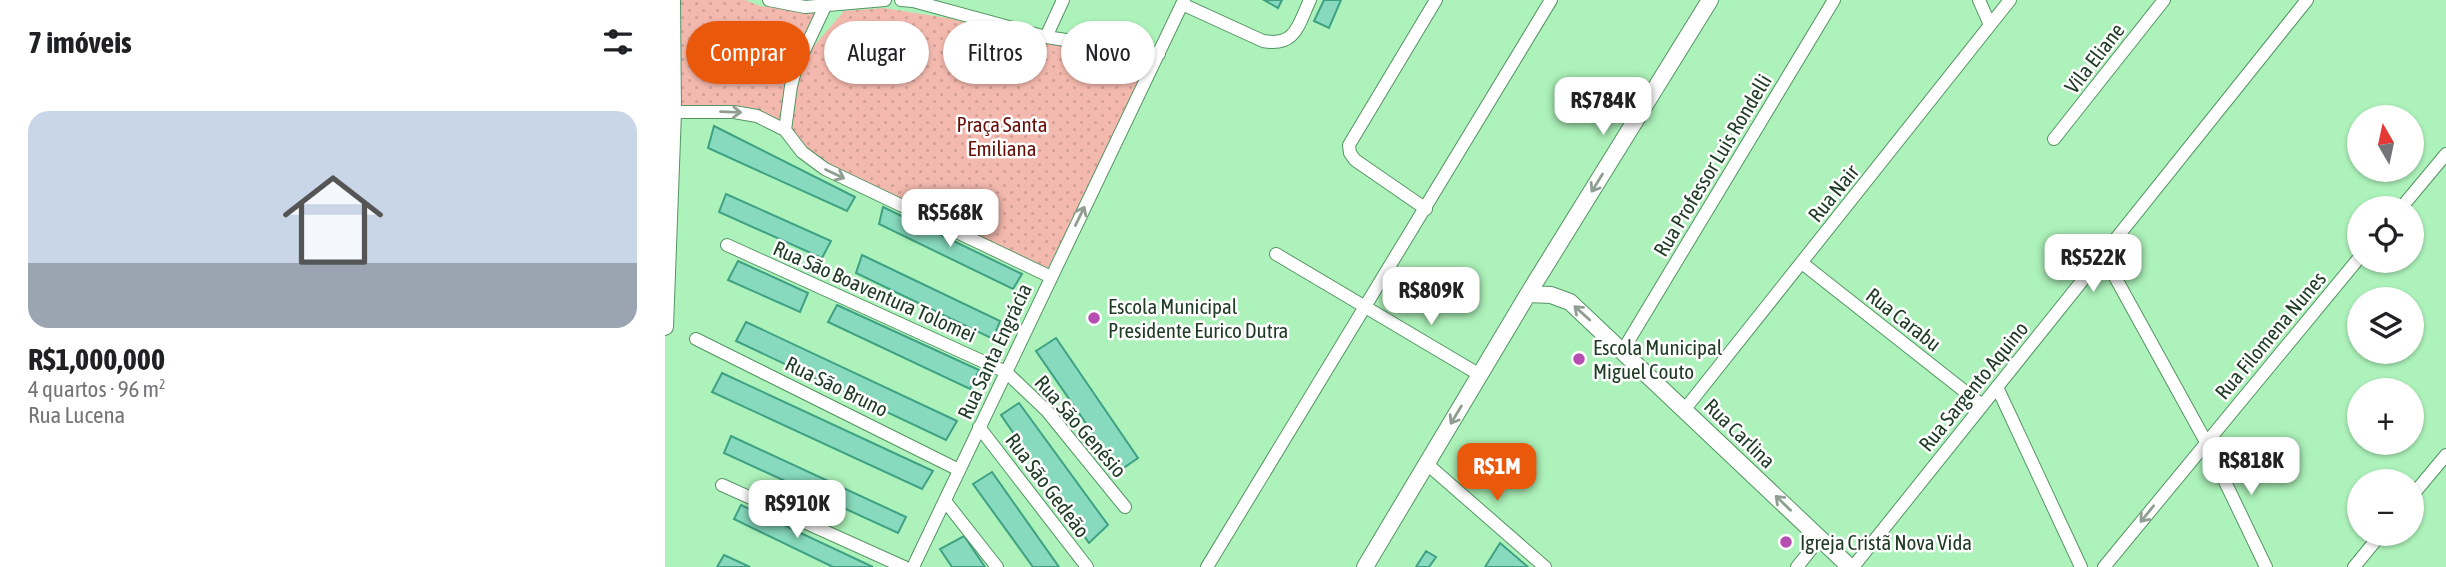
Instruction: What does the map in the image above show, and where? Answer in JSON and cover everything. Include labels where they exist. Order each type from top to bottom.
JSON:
[{"type":"street","points":[[665,327],[673,112],[668,64],[668,28],[672,0]]},
{"type":"street","points":[[769,0],[805,7],[885,0]]},
{"type":"street","points":[[901,0],[946,5],[996,21]]},
{"type":"street","points":[[1047,35],[1063,0]]},
{"type":"street","points":[[1183,2],[1263,41],[1275,44],[1282,43],[1294,34],[1310,0]]},
{"type":"street","points":[[1426,209],[1355,160],[1349,145],[1436,0]]},
{"type":"street","points":[[1207,567],[1551,0]]},
{"type":"street","points":[[1364,567],[1528,293],[1710,0]]},
{"type":"street","name":"Rua Professor Luis Rondelli","points":[[1623,350],[1834,0]]},
{"type":"street","points":[[1979,0],[1990,25]]},
{"type":"street","name":"Rua Nair","points":[[1685,409],[2010,0]]},
{"type":"street","name":"Vila Eliane","points":[[2054,139],[2164,0]]},
{"type":"street","name":"Rua Sargento Aquino","points":[[1851,567],[2307,0]]},
{"type":"street","name":"Rua Santa Engrácia","points":[[913,567],[1183,2]]},
{"type":"street","points":[[785,130],[796,68],[827,3]]},
{"type":"street","points":[[1047,37],[1159,54]]},
{"type":"street","points":[[673,112],[749,113],[785,130],[802,152],[825,169],[1051,277]]},
{"type":"street","points":[[2411,196],[2446,154]]},
{"type":"street","name":"Rua São Boaventura Tolomei","points":[[727,245],[1006,372]]},
{"type":"street","points":[[1276,254],[1480,375]]},
{"type":"street","points":[[2103,255],[2206,442],[2266,567]]},
{"type":"street","name":"Rua Carabu","points":[[1802,263],[1982,405]]},
{"type":"street","name":"Rua Filomena Nunes","points":[[2103,567],[2347,272]]},
{"type":"street","name":"Rua Carlina","points":[[1528,293],[1551,295],[1570,302],[1851,567]]},
{"type":"street","name":"Rua São Bruno","points":[[696,339],[960,470]]},
{"type":"street","name":"Rua São Genésio","points":[[1006,372],[1047,411],[1125,508]]},
{"type":"street","points":[[1997,387],[2081,567]]},
{"type":"street","name":"Rua São Gedeão","points":[[979,427],[1087,567]]},
{"type":"street","points":[[2424,481],[2446,455]]},
{"type":"street","points":[[1427,464],[1545,567]]},
{"type":"street","points":[[722,485],[904,567]]},
{"type":"street","points":[[945,501],[997,567]]},
{"type":"street","points":[[1797,567],[1819,538]]},
{"type":"street","points":[[2354,567],[2372,546]]},
{"type":"green space","points":[[677,0],[745,0],[760,6],[815,12],[810,28],[810,21],[686,21],[686,84],[793,84],[780,126],[746,107],[675,111]]},
{"type":"green space","name":"Praça Santa Emiliana","points":[[884,8],[960,21],[943,21],[943,84],[1047,84],[1047,43],[1061,46],[1061,84],[1140,84],[1047,270],[811,157],[790,129],[796,87],[797,84],[810,84],[810,54],[824,34],[824,84],[929,84],[929,21],[835,21],[844,11]]},
{"type":"building","points":[[1264,0],[1282,0],[1278,8]]},
{"type":"building","points":[[1324,0],[1341,0],[1329,28],[1314,21]]},
{"type":"building","points":[[714,126],[855,197],[847,211],[708,148]]},
{"type":"building","points":[[726,194],[831,241],[822,258],[719,212]]},
{"type":"building","points":[[883,207],[1022,274],[1013,289],[879,224]]},
{"type":"building","points":[[862,255],[1000,321],[993,339],[856,273]]},
{"type":"building","points":[[738,261],[808,293],[800,312],[728,280]]},
{"type":"building","points":[[837,305],[979,370],[970,389],[828,322]]},
{"type":"building","points":[[746,322],[957,421],[946,440],[736,341]]},
{"type":"building","points":[[1056,338],[1138,458],[1119,471],[1036,351]]},
{"type":"building","points":[[722,373],[933,471],[922,489],[712,392]]},
{"type":"building","points":[[1019,403],[1108,525],[1089,543],[1001,415]]},
{"type":"building","points":[[731,436],[906,517],[898,533],[724,453]]},
{"type":"building","points":[[992,472],[1059,567],[1033,567],[973,484]]},
{"type":"building","points":[[741,505],[873,567],[833,567],[734,519]]},
{"type":"building","points":[[964,536],[985,567],[952,567],[940,549]]},
{"type":"building","points":[[1500,543],[1528,567],[1485,567]]},
{"type":"building","points":[[1426,551],[1436,557],[1429,567],[1416,567]]},
{"type":"building","points":[[724,555],[750,567],[717,567]]},
{"type":"place","name":"Escola Municipal Presidente Eurico Dutra","points":[[1094,318]]},
{"type":"place","name":"Escola Municipal Miguel Couto","points":[[1579,359]]},
{"type":"place","name":"Igreja Cristã Nova Vida","points":[[1786,542]]}]
